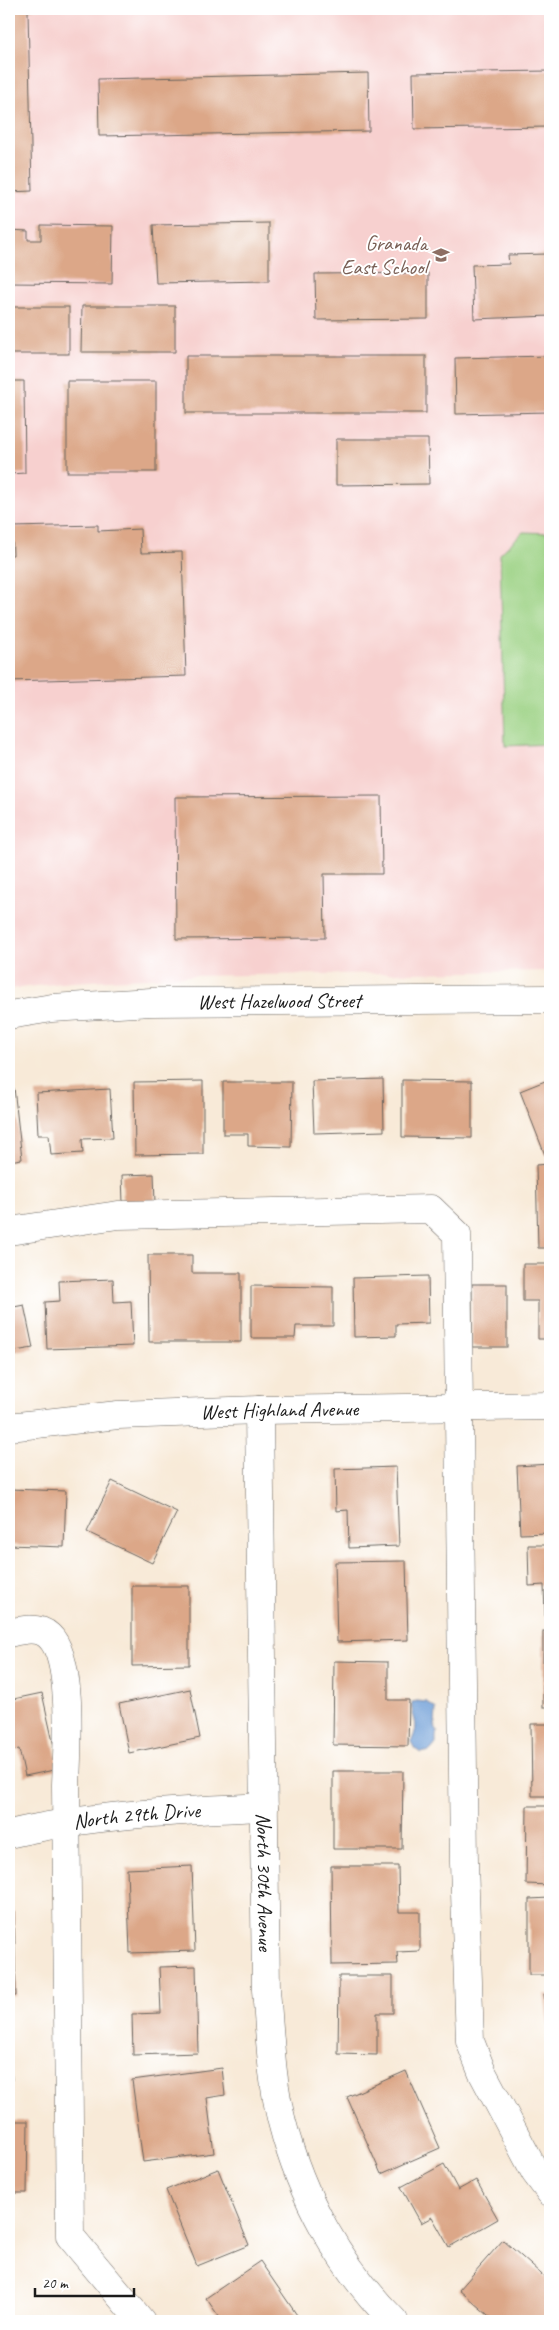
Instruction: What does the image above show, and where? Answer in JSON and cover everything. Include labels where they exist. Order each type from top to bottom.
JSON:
[{"type":"street","name":"West Hazelwood Street","points":[[9,1016],[52,1008],[151,1002],[550,999]]},
{"type":"street","points":[[9,1231],[128,1215],[431,1209],[457,1234],[464,1863],[470,2041],[482,2072],[530,2164],[550,2192]]},
{"type":"street","name":"West Highland Avenue","points":[[9,1427],[118,1415],[259,1410],[550,1406]]},
{"type":"street","name":"North 30th Avenue","points":[[259,1410],[266,1990],[282,2122],[301,2178],[320,2220],[342,2259],[394,2321]]},
{"type":"street","points":[[9,1633],[28,1628],[48,1634],[60,1649],[69,1715],[66,1785],[68,1823],[70,2236],[141,2321]]},
{"type":"street","name":"North 29th Drive","points":[[9,1834],[68,1823],[169,1810],[264,1807]]},
{"type":"shaded area","points":[[9,9],[550,9],[550,971],[184,976],[71,982],[9,989]]},
{"type":"green space","points":[[523,532],[550,533],[550,744],[505,746],[500,554]]},
{"type":"water","points":[[412,1702],[427,1702],[436,1709],[435,1727],[438,1733],[436,1735],[436,1744],[430,1751],[421,1753],[415,1749],[411,1742],[416,1729]]},
{"type":"building","points":[[9,9],[35,9],[28,11],[32,191],[9,192]]},
{"type":"building","points":[[550,71],[550,127],[414,129],[413,73]]},
{"type":"building","points":[[368,73],[369,131],[99,136],[98,79]]},
{"type":"building","points":[[269,223],[269,281],[156,283],[153,225]]},
{"type":"building","points":[[41,225],[113,226],[112,284],[9,283],[9,230],[28,231],[28,240],[41,240]]},
{"type":"building","points":[[547,254],[548,263],[550,263],[550,316],[474,319],[472,265],[509,264],[508,255]]},
{"type":"building","points":[[428,273],[428,319],[316,320],[315,274]]},
{"type":"building","points":[[82,306],[175,306],[175,352],[81,352]]},
{"type":"building","points":[[9,307],[69,307],[69,354],[9,354]]},
{"type":"building","points":[[186,356],[426,356],[426,413],[186,413]]},
{"type":"building","points":[[550,356],[550,412],[456,414],[455,358]]},
{"type":"building","points":[[9,381],[24,381],[25,473],[9,474]]},
{"type":"building","points":[[67,381],[156,381],[156,472],[67,472]]},
{"type":"building","points":[[336,439],[428,439],[429,484],[336,485]]},
{"type":"building","points":[[98,525],[98,531],[140,529],[141,553],[182,552],[186,676],[9,681],[9,555],[13,555],[12,527]]},
{"type":"building","points":[[381,796],[382,874],[324,874],[325,938],[176,939],[175,797]]},
{"type":"building","points":[[383,1079],[384,1131],[314,1133],[312,1081]]},
{"type":"building","points":[[550,1079],[550,1153],[545,1155],[520,1091]]},
{"type":"building","points":[[402,1080],[472,1081],[472,1138],[402,1137]]},
{"type":"building","points":[[203,1081],[203,1154],[135,1155],[134,1082]]},
{"type":"building","points":[[223,1082],[292,1082],[291,1147],[248,1146],[248,1134],[223,1134]]},
{"type":"building","points":[[14,1088],[22,1159],[9,1161],[9,1089]]},
{"type":"building","points":[[110,1089],[113,1138],[82,1139],[83,1153],[51,1155],[49,1135],[38,1135],[36,1093]]},
{"type":"building","points":[[550,1164],[550,1248],[538,1248],[536,1165]]},
{"type":"building","points":[[154,1174],[155,1203],[123,1203],[122,1175]]},
{"type":"building","points":[[148,1255],[192,1255],[192,1273],[241,1273],[241,1342],[149,1342]]},
{"type":"building","points":[[523,1264],[550,1264],[550,1339],[538,1339],[538,1301],[523,1301]]},
{"type":"building","points":[[428,1276],[429,1323],[396,1324],[396,1336],[354,1337],[353,1278]]},
{"type":"building","points":[[113,1279],[114,1302],[131,1301],[133,1346],[47,1349],[45,1302],[60,1301],[59,1281]]},
{"type":"building","points":[[472,1284],[507,1284],[507,1347],[472,1347]]},
{"type":"building","points":[[251,1286],[333,1287],[333,1326],[296,1326],[295,1338],[251,1338]]},
{"type":"building","points":[[24,1305],[33,1348],[15,1351],[16,1356],[9,1357],[9,1308]]},
{"type":"building","points":[[550,1464],[550,1533],[520,1534],[517,1466]]},
{"type":"building","points":[[396,1467],[399,1546],[349,1548],[348,1510],[336,1511],[335,1469]]},
{"type":"building","points":[[112,1481],[177,1512],[152,1563],[87,1532]]},
{"type":"building","points":[[9,1489],[66,1491],[64,1547],[9,1545]]},
{"type":"building","points":[[528,1545],[550,1545],[550,1616],[545,1616],[544,1585],[529,1586]]},
{"type":"building","points":[[406,1561],[408,1640],[337,1642],[335,1562]]},
{"type":"building","points":[[132,1586],[189,1586],[189,1665],[132,1666]]},
{"type":"building","points":[[543,1631],[550,1631],[550,1707],[543,1707]]},
{"type":"building","points":[[334,1661],[388,1662],[388,1700],[409,1700],[408,1746],[333,1745]]},
{"type":"building","points":[[190,1689],[200,1738],[129,1753],[119,1704]]},
{"type":"building","points":[[42,1693],[59,1769],[25,1776],[19,1749],[9,1751],[9,1700]]},
{"type":"building","points":[[531,1724],[550,1724],[550,1796],[532,1796]]},
{"type":"building","points":[[333,1771],[403,1771],[402,1849],[333,1849]]},
{"type":"building","points":[[527,1806],[549,1806],[550,1885],[526,1884]]},
{"type":"building","points":[[192,1866],[195,1951],[130,1953],[127,1869]]},
{"type":"building","points":[[331,1866],[398,1866],[399,1912],[420,1912],[420,1951],[397,1952],[398,1964],[332,1965]]},
{"type":"building","points":[[550,1898],[550,1975],[529,1975],[529,1899]]},
{"type":"building","points":[[9,1909],[14,1909],[16,1996],[9,1996]]},
{"type":"building","points":[[196,1966],[198,2053],[133,2055],[132,2014],[161,2013],[159,1967]]},
{"type":"building","points":[[339,1976],[393,1976],[393,2013],[377,2013],[377,2055],[338,2054]]},
{"type":"building","points":[[544,1994],[550,1994],[550,2032],[549,2032]]},
{"type":"building","points":[[9,2043],[12,2080],[9,2080]]},
{"type":"building","points":[[222,2068],[225,2095],[207,2098],[214,2153],[143,2162],[132,2080]]},
{"type":"building","points":[[406,2071],[440,2148],[381,2174],[347,2097]]},
{"type":"building","points":[[9,2121],[28,2121],[27,2193],[9,2193]]},
{"type":"building","points":[[444,2164],[458,2190],[476,2180],[498,2219],[449,2247],[432,2217],[421,2223],[401,2187]]},
{"type":"building","points":[[218,2169],[249,2245],[197,2266],[166,2190]]},
{"type":"building","points":[[503,2240],[550,2282],[550,2313],[543,2321],[495,2321],[459,2290]]},
{"type":"building","points":[[260,2261],[301,2321],[222,2321],[206,2298]]},
{"type":"place","name":"Granada East School","points":[[441,255]]}]
